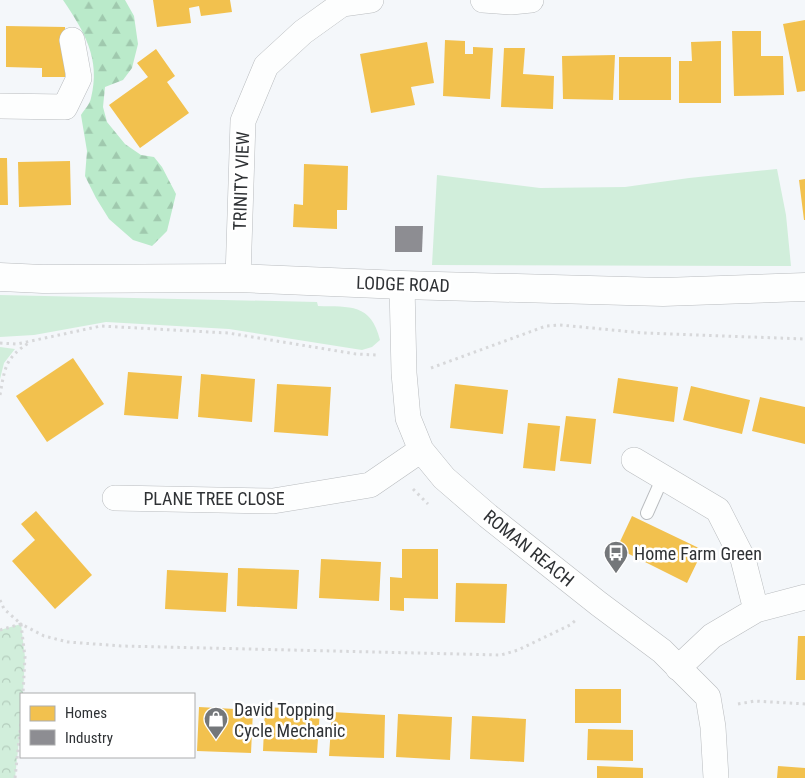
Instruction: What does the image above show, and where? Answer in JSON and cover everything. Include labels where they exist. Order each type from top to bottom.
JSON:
[{"type":"street","name":"TRINITY VIEW","points":[[238,278],[243,121],[266,66],[303,32],[342,4],[371,0]]},
{"type":"street","points":[[482,0],[511,2],[532,0]]},
{"type":"street","points":[[0,106],[65,107],[79,78],[72,40]]},
{"type":"street","name":"LODGE ROAD","points":[[0,277],[43,279],[238,278],[402,285],[663,292],[805,287]]},
{"type":"street","name":"ROMAN REACH","points":[[402,285],[403,355],[408,418],[421,450],[444,478],[488,516],[599,604],[662,650],[708,697],[713,726],[716,778]]},
{"type":"street","name":"PLANE TREE CLOSE","points":[[115,498],[273,501],[370,485],[421,450]]},
{"type":"street","points":[[634,460],[718,510],[743,559],[756,610]]},
{"type":"street","points":[[678,668],[712,636],[756,610],[805,597]]},
{"type":"lane","points":[[647,513],[663,477]]},
{"type":"path","points":[[0,343],[17,344],[101,326],[228,333],[356,354],[403,355],[428,369],[546,326],[560,325],[644,334],[805,339]]},
{"type":"path","points":[[0,402],[4,368],[15,351],[32,341]]},
{"type":"path","points":[[0,600],[4,609],[20,624],[44,636],[68,642],[121,646],[501,655],[518,650],[570,625],[599,604]]},
{"type":"path","points":[[0,630],[20,624]]},
{"type":"path","points":[[20,624],[25,657],[23,693]]},
{"type":"path","points":[[710,710],[755,700],[805,704]]},
{"type":"path","points":[[15,778],[20,731]]},
{"type":"green space","points":[[63,0],[125,0],[134,16],[138,44],[132,68],[123,80],[105,87],[103,107],[107,122],[125,144],[141,155],[154,157],[162,167],[176,194],[167,231],[152,246],[133,240],[109,219],[85,176],[87,151],[81,115],[90,100],[94,84],[94,71],[89,46],[84,34]]},
{"type":"green space","points":[[777,169],[786,215],[791,266],[432,265],[437,175],[540,188],[625,187]]},
{"type":"green space","points":[[0,295],[317,302],[318,306],[349,307],[365,313],[376,328],[380,340],[372,347],[362,350],[229,329],[106,322],[34,335],[0,337]]},
{"type":"green space","points":[[0,347],[15,349],[4,363],[0,379]]},
{"type":"green space","points":[[21,624],[25,657],[23,693],[20,693],[20,731],[15,778],[0,778],[0,630]]},
{"type":"building: Homes","points":[[153,0],[230,0],[232,12],[201,16],[199,6],[189,8],[191,23],[157,27]]},
{"type":"building: Homes","points":[[805,20],[805,91],[797,92],[783,24]]},
{"type":"building: Homes","points":[[6,26],[65,27],[65,77],[42,77],[42,68],[6,67]]},
{"type":"building: Homes","points":[[732,31],[761,31],[761,56],[783,56],[784,95],[734,96]]},
{"type":"building: Homes","points":[[445,40],[465,41],[465,54],[473,54],[473,47],[493,48],[490,99],[443,96]]},
{"type":"building: Homes","points":[[721,41],[721,103],[679,103],[679,61],[692,61],[691,42]]},
{"type":"building: Homes","points":[[427,42],[434,83],[411,87],[415,105],[371,113],[360,54]]},
{"type":"building: Homes","points":[[504,48],[525,48],[523,74],[554,76],[553,109],[501,107]]},
{"type":"building: Homes","points":[[156,49],[175,76],[167,82],[189,113],[140,148],[109,105],[148,77],[137,63]]},
{"type":"building: Homes","points":[[615,55],[613,100],[563,99],[562,56]]},
{"type":"building: Homes","points":[[619,57],[671,57],[671,100],[619,100]]},
{"type":"building: Homes","points":[[0,158],[7,158],[8,205],[0,205]]},
{"type":"building: Homes","points":[[70,161],[71,205],[19,207],[18,162]]},
{"type":"building: Homes","points":[[304,164],[348,166],[347,210],[337,210],[337,229],[293,227],[294,204],[303,205]]},
{"type":"building: Homes","points":[[805,179],[805,220],[804,220],[799,180]]},
{"type":"building: Homes","points":[[73,358],[104,404],[47,442],[16,396]]},
{"type":"building: Homes","points":[[128,372],[182,376],[178,419],[124,415]]},
{"type":"building: Homes","points":[[201,374],[255,379],[252,422],[198,417]]},
{"type":"building: Homes","points":[[618,378],[678,387],[674,422],[613,413]]},
{"type":"building: Homes","points":[[277,384],[331,387],[328,436],[274,432]]},
{"type":"building: Homes","points":[[455,384],[508,390],[503,434],[450,428]]},
{"type":"building: Homes","points":[[691,386],[750,400],[742,434],[683,420]]},
{"type":"building: Homes","points":[[760,397],[805,407],[805,444],[752,431]]},
{"type":"building: Homes","points":[[566,416],[596,419],[591,464],[560,461]]},
{"type":"building: Homes","points":[[528,423],[560,426],[555,471],[523,468]]},
{"type":"building: Homes","points":[[36,511],[92,575],[55,609],[12,561],[35,540],[21,524]]},
{"type":"building: Homes","points":[[632,516],[703,550],[687,583],[617,548]]},
{"type":"building: Homes","points":[[402,549],[438,549],[438,599],[404,598],[404,611],[390,610],[390,577],[402,578]]},
{"type":"building: Homes","points":[[321,559],[381,562],[379,601],[319,598]]},
{"type":"building: Homes","points":[[238,568],[299,570],[297,609],[237,606]]},
{"type":"building: Homes","points":[[167,570],[228,573],[226,612],[165,609]]},
{"type":"building: Homes","points":[[456,583],[507,584],[505,623],[455,622]]},
{"type":"building: Homes","points":[[798,636],[805,636],[805,680],[796,680]]},
{"type":"building: Homes","points":[[575,689],[621,689],[621,723],[575,723]]},
{"type":"building: Homes","points":[[199,707],[253,710],[251,753],[197,751]]},
{"type":"building: Homes","points":[[265,707],[320,710],[317,753],[263,751]]},
{"type":"building: Homes","points":[[332,712],[385,715],[384,758],[329,756]]},
{"type":"building: Homes","points":[[398,714],[452,717],[450,760],[396,757]]},
{"type":"building: Homes","points":[[472,716],[526,719],[524,762],[470,759]]},
{"type":"building: Homes","points":[[588,729],[633,730],[633,761],[587,760]]},
{"type":"building: Homes","points":[[597,766],[643,768],[643,778],[597,778]]},
{"type":"building: Homes","points":[[778,766],[805,768],[805,778],[777,778]]},
{"type":"building: Industry","points":[[395,226],[423,226],[422,252],[395,252]]},
{"type":"place","name":"Home Farm Green","points":[[616,574]]},
{"type":"place","name":"David Topping Cycle Mechanic","points":[[216,740]]}]
